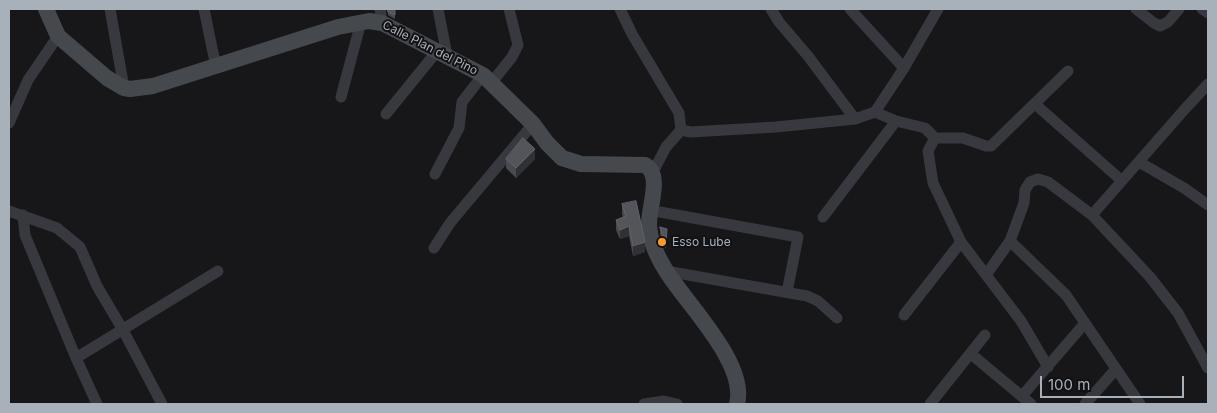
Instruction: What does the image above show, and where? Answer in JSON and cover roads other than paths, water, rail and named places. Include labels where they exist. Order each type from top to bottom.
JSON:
[{"type":"street","points":[[46,9],[58,36],[107,78],[124,88]]},
{"type":"street","points":[[110,9],[124,88]]},
{"type":"street","points":[[204,9],[216,67]]},
{"type":"street","points":[[386,114],[442,53],[438,9]]},
{"type":"street","points":[[435,174],[459,128],[462,102],[512,57],[518,45],[509,9]]},
{"type":"street","points":[[620,9],[632,34],[678,114],[681,130]]},
{"type":"street","points":[[771,9],[779,22],[808,56],[855,119]]},
{"type":"street","points":[[850,9],[904,68]]},
{"type":"street","points":[[681,130],[691,132],[776,127],[855,119],[874,112],[904,68],[938,9]]},
{"type":"street","points":[[1136,9],[1160,26],[1168,22],[1180,9]]},
{"type":"street","points":[[1202,9],[1208,13]]},
{"type":"street","name":"Calle Plan del Pino","points":[[124,88],[135,89],[153,86],[216,67],[269,48],[338,27],[369,21],[381,16],[488,78],[533,124],[553,150],[562,158],[581,164],[645,165],[650,167],[653,172]]},
{"type":"street","points":[[341,97],[361,22]]},
{"type":"street","points":[[9,122],[28,80],[58,36]]},
{"type":"street","points":[[874,112],[896,121],[926,128],[935,138],[963,138],[991,146],[1068,71]]},
{"type":"street","points":[[1092,215],[1208,84]]},
{"type":"street","points":[[1035,104],[1121,180]]},
{"type":"street","points":[[823,217],[896,121]]},
{"type":"street","points":[[434,248],[450,224],[533,124]]},
{"type":"street","points":[[681,130],[666,147],[653,172],[655,180],[649,225],[651,237],[657,255],[666,271],[731,362],[738,382],[739,394],[737,404]]},
{"type":"street","points":[[935,138],[928,151],[933,183],[962,242],[1021,321],[1048,367]]},
{"type":"street","points":[[1139,162],[1184,188],[1208,205]]},
{"type":"street","points":[[986,275],[1010,241],[1024,203],[1025,190],[1030,182],[1038,179],[1048,182],[1092,215],[1150,277],[1178,313],[1208,368]]},
{"type":"street","points":[[9,210],[57,228],[80,247],[97,286],[123,330],[162,404]]},
{"type":"street","points":[[650,212],[660,212],[798,237],[787,292]]},
{"type":"street","points":[[23,215],[25,235],[97,404]]},
{"type":"street","points":[[1010,241],[1066,294],[1140,404]]},
{"type":"street","points":[[904,315],[962,242]]},
{"type":"street","points":[[76,358],[218,271]]},
{"type":"street","points":[[666,271],[807,296],[818,301],[836,318]]},
{"type":"street","points":[[1022,396],[1085,323]]},
{"type":"street","points":[[933,403],[985,335]]},
{"type":"street","points":[[971,354],[1031,404]]},
{"type":"street","points":[[1085,404],[1116,368]]},
{"type":"street","points":[[644,404],[664,401],[677,404]]},
{"type":"place","name":"Esso Lube","points":[[662,242]]}]
